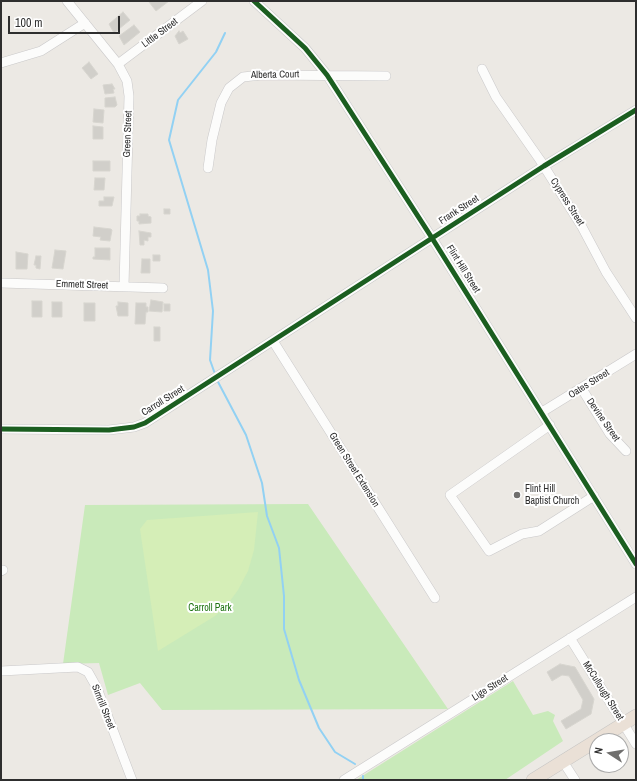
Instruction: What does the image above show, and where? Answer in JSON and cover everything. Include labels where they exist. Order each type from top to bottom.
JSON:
[{"type":"highway","points":[[533,780],[562,760],[636,716]]},
{"type":"street","name":"Green Street","points":[[67,1],[118,64],[127,81],[130,96],[124,286]]},
{"type":"street","name":"Little Street","points":[[118,64],[202,1]]},
{"type":"street","name":"Flint Hill Street","points":[[254,1],[305,48],[327,75],[542,412],[636,564]]},
{"type":"street","points":[[1,63],[41,51],[85,23]]},
{"type":"street","name":"Cypress Street","points":[[482,69],[496,97],[544,166],[594,247],[606,272],[636,318]]},
{"type":"street","name":"Alberta Court","points":[[208,168],[218,115],[225,95],[234,82],[243,77],[327,75],[386,76]]},
{"type":"street","name":"Frank Street","points":[[273,341],[544,166],[636,110]]},
{"type":"street","name":"Emmett Street","points":[[1,283],[163,288]]},
{"type":"street","name":"Carroll Street","points":[[1,429],[109,430],[134,427],[145,423],[273,341]]},
{"type":"street","name":"Green Street Extension","points":[[273,341],[435,598]]},
{"type":"street","name":"Oates Street","points":[[542,412],[582,389],[636,354]]},
{"type":"street","name":"Devine Street","points":[[582,389],[610,434],[626,451]]},
{"type":"street","points":[[550,425],[450,495],[453,501],[489,551],[522,534],[539,531],[594,496]]},
{"type":"street","name":"Lige Street","points":[[344,780],[636,597]]},
{"type":"street","name":"McCullough Street","points":[[570,638],[636,744]]},
{"type":"street","name":"Simrill Street","points":[[1,671],[78,667],[88,672],[97,688],[132,780]]},
{"type":"street","points":[[562,760],[575,780]]},
{"type":"green space","name":"Carroll Park","points":[[308,504],[448,709],[162,710],[140,683],[108,695],[99,663],[63,664],[85,505]]},
{"type":"green space","points":[[258,512],[254,550],[248,571],[238,590],[227,605],[215,616],[158,651],[140,529],[147,520]]},
{"type":"green space","points":[[513,681],[533,715],[548,711],[555,715],[553,721],[563,741],[505,780],[356,780]]},
{"type":"building","points":[[169,1],[156,11],[149,2]]},
{"type":"building","points":[[123,12],[130,20],[114,33],[109,24]]},
{"type":"building","points":[[134,25],[140,32],[124,45],[119,36]]},
{"type":"building","points":[[179,31],[180,33],[183,31],[188,39],[179,44],[175,36]]},
{"type":"building","points":[[89,62],[98,74],[91,79],[82,68]]},
{"type":"building","points":[[112,84],[115,89],[113,89],[114,93],[105,94],[103,85]]},
{"type":"building","points":[[115,97],[117,105],[115,107],[105,107],[105,98]]},
{"type":"building","points":[[94,109],[104,110],[103,123],[93,122]]},
{"type":"building","points":[[93,126],[103,127],[103,139],[93,139]]},
{"type":"building","points":[[93,161],[110,161],[110,171],[93,171]]},
{"type":"building","points":[[95,178],[105,178],[104,190],[94,190]]},
{"type":"building","points":[[104,197],[114,197],[112,206],[99,206],[99,201],[104,201]]},
{"type":"building","points":[[164,209],[170,209],[170,214],[164,214]]},
{"type":"building","points":[[140,214],[148,214],[148,216],[151,217],[151,223],[139,224],[139,221],[137,221],[137,216],[140,216]]},
{"type":"building","points":[[94,227],[111,229],[110,241],[100,240],[101,237],[93,236]]},
{"type":"building","points":[[139,231],[151,233],[151,237],[148,237],[148,241],[144,240],[144,245],[140,245]]},
{"type":"building","points":[[95,248],[110,248],[110,260],[93,259],[93,257],[95,257]]},
{"type":"building","points":[[55,250],[66,251],[63,269],[52,268]]},
{"type":"building","points":[[16,252],[28,254],[27,269],[16,269]]},
{"type":"building","points":[[153,255],[160,255],[160,261],[153,261]]},
{"type":"building","points":[[36,256],[41,256],[40,269],[36,268],[36,265],[34,265]]},
{"type":"building","points":[[142,259],[150,259],[150,273],[141,273]]},
{"type":"building","points":[[151,300],[163,302],[162,312],[149,311]]},
{"type":"building","points":[[32,301],[42,301],[42,317],[32,317]]},
{"type":"building","points":[[52,302],[62,302],[62,317],[52,317]]},
{"type":"building","points":[[118,302],[128,303],[128,316],[118,316],[116,306],[118,306]]},
{"type":"building","points":[[84,303],[95,303],[95,321],[84,321]]},
{"type":"building","points":[[136,303],[146,303],[146,307],[148,307],[145,324],[135,324]]},
{"type":"building","points":[[164,304],[170,304],[170,311],[164,311]]},
{"type":"building","points":[[154,327],[160,327],[160,341],[154,341]]},
{"type":"building","points":[[560,664],[575,667],[594,699],[591,714],[566,729],[561,721],[581,709],[583,700],[569,676],[562,675],[552,681],[547,672]]},
{"type":"waterway","points":[[215,374],[210,360],[213,311],[208,270],[169,140],[178,100],[216,52],[225,33]]},
{"type":"waterway","points":[[217,380],[246,435],[262,483],[267,516],[279,548],[284,596],[284,629],[299,680],[319,728],[335,752],[355,764]]},
{"type":"cycle path","points":[[254,1],[305,48],[327,75],[432,238],[636,564]]},
{"type":"cycle path","points":[[1,429],[109,430],[134,427],[145,423],[544,166],[636,110]]},
{"type":"place","name":"Flint Hill Baptist Church","points":[[517,495]]}]
